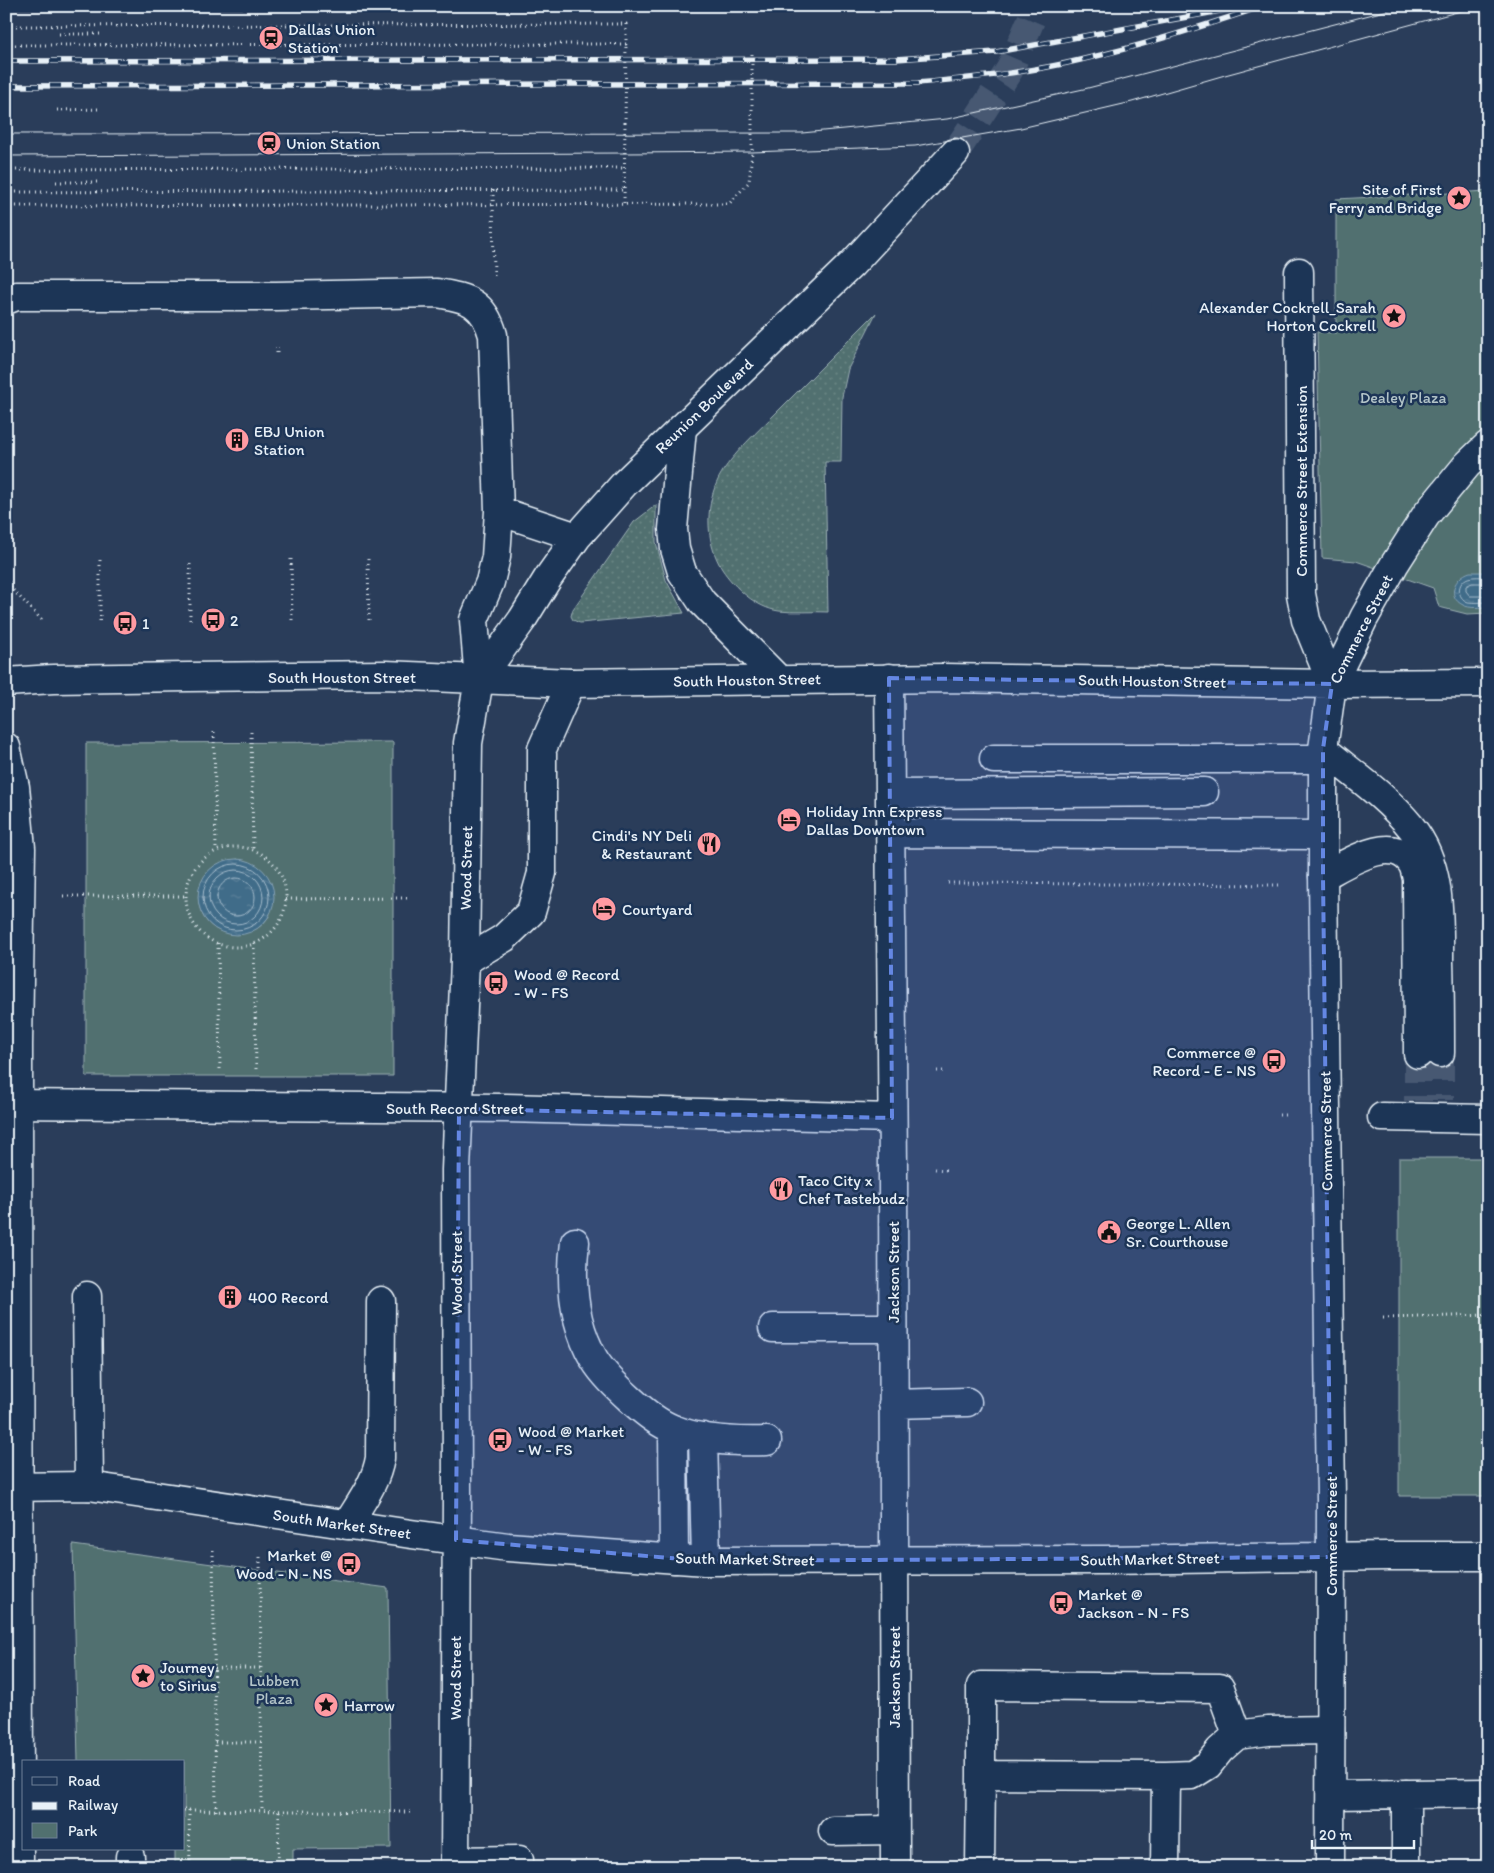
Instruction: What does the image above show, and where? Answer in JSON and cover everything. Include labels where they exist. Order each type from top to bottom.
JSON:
[{"type":"main road","name":"Reunion Boulevard","points":[[479,680],[522,620],[548,578],[577,537],[625,483],[852,264],[954,153]]},
{"type":"main road","name":"Commerce Street Extension","points":[[1299,272],[1301,594],[1306,620],[1332,684]]},
{"type":"main road","points":[[6,300],[16,296],[276,296],[437,292],[459,296],[478,306],[488,318],[493,335],[499,511],[496,557],[490,582],[474,620],[479,680]]},
{"type":"main road","points":[[682,428],[672,529],[675,549],[682,572],[702,602],[778,679]]},
{"type":"main road","name":"Commerce Street","points":[[1330,1867],[1331,1556],[1322,876],[1323,754],[1332,684],[1368,611],[1394,565],[1426,515],[1467,464],[1488,445]]},
{"type":"main road","points":[[499,511],[577,537]]},
{"type":"main road","name":"South Houston Street","points":[[6,682],[102,678],[376,675],[571,683],[889,678],[1332,684],[1488,683]]},
{"type":"main road","name":"Jackson Street","points":[[889,678],[895,1867]]},
{"type":"main road","name":"Wood Street","points":[[455,1864],[456,1170],[465,961],[468,743],[479,680]]},
{"type":"main road","points":[[465,961],[504,938],[530,912],[542,873],[542,749],[571,683]]},
{"type":"main road","points":[[6,747],[15,787],[21,848],[12,1104],[12,1802],[19,1867]]},
{"type":"main road","points":[[994,759],[1323,754],[1380,796],[1412,827],[1428,854],[1436,879],[1439,915],[1429,1053],[1417,880],[1413,865],[1404,854],[1380,850],[1370,852],[1322,876]]},
{"type":"main road","points":[[890,794],[1204,792]]},
{"type":"main road","points":[[890,833],[1323,835]]},
{"type":"main road","name":"South Record Street","points":[[12,1104],[459,1109],[526,1108],[892,1118]]},
{"type":"main road","points":[[1382,1117],[1488,1119]]},
{"type":"main road","points":[[575,1242],[572,1270],[574,1302],[594,1360],[614,1384],[645,1413],[673,1429],[738,1442],[767,1441]]},
{"type":"main road","points":[[87,1296],[89,1486]]},
{"type":"main road","points":[[347,1525],[372,1484],[379,1464],[381,1301]]},
{"type":"main road","points":[[773,1328],[893,1328]]},
{"type":"main road","points":[[893,1404],[967,1402]]},
{"type":"main road","points":[[673,1429],[674,1559]]},
{"type":"main road","points":[[703,1436],[706,1561]]},
{"type":"main road","name":"South Market Street","points":[[13,1487],[89,1486],[508,1547],[706,1561],[1106,1560],[1331,1556],[1488,1556]]},
{"type":"main road","points":[[980,1867],[981,1686],[1220,1688],[1237,1735]]},
{"type":"main road","points":[[981,1775],[1192,1775],[1208,1765],[1220,1750],[1237,1735],[1268,1731],[1330,1730]]},
{"type":"main road","points":[[1165,1867],[1166,1776]]},
{"type":"main road","points":[[1331,1796],[1488,1793]]},
{"type":"main road","points":[[1406,1794],[1406,1867]]},
{"type":"main road","points":[[833,1830],[894,1830]]},
{"type":"main road","points":[[455,1864],[519,1860]]},
{"type":"path","points":[[6,26],[626,24],[624,203]]},
{"type":"path","points":[[59,34],[101,34]]},
{"type":"path","points":[[6,45],[626,44]]},
{"type":"path","points":[[6,206],[729,204],[749,182],[752,152],[752,50]]},
{"type":"path","points":[[58,110],[100,109]]},
{"type":"path","points":[[6,170],[625,168]]},
{"type":"path","points":[[56,182],[98,182]]},
{"type":"path","points":[[478,306],[493,292],[493,190]]},
{"type":"path","points":[[6,192],[624,190]]},
{"type":"path","points":[[277,347],[277,353]]},
{"type":"path","points":[[100,557],[100,620]]},
{"type":"path","points":[[368,559],[369,620]]},
{"type":"path","points":[[291,560],[292,620]]},
{"type":"path","points":[[190,561],[190,620]]},
{"type":"path","points":[[6,572],[12,588],[42,620]]},
{"type":"path","points":[[214,732],[216,851]]},
{"type":"path","points":[[251,732],[253,849]]},
{"type":"path","points":[[234,847],[253,849],[270,861],[282,878],[286,899],[280,921],[264,938],[254,943],[232,946],[218,943],[201,933],[190,916],[186,896],[190,877],[194,869],[208,855],[216,851],[234,847]]},
{"type":"path","points":[[948,883],[1280,885]]},
{"type":"path","points":[[63,896],[186,896]]},
{"type":"path","points":[[286,899],[407,898]]},
{"type":"path","points":[[218,943],[220,1069]]},
{"type":"path","points":[[254,943],[256,1069]]},
{"type":"path","points":[[937,1071],[947,1071]]},
{"type":"path","points":[[1279,1115],[1289,1115]]},
{"type":"path","points":[[935,1169],[947,1170]]},
{"type":"path","points":[[1383,1318],[1488,1315]]},
{"type":"path","points":[[213,1550],[216,1810]]},
{"type":"path","points":[[260,1557],[262,1811]]},
{"type":"path","points":[[214,1668],[260,1668]]},
{"type":"path","points":[[215,1742],[261,1742]]},
{"type":"path","points":[[185,1810],[410,1812]]},
{"type":"path","points":[[189,1810],[190,1867]]},
{"type":"path","points":[[278,1867],[279,1811]]},
{"type":"highlighted area","points":[[889,678],[1332,684],[1323,749],[1331,1557],[706,1561],[456,1540],[459,1109],[892,1118]]},
{"type":"green space","name":"Dealey Plaza","points":[[1488,191],[1488,613],[1467,614],[1439,607],[1433,588],[1356,561],[1322,558],[1317,332],[1336,333],[1336,199]]},
{"type":"green space","points":[[876,313],[848,369],[842,397],[841,462],[825,462],[828,612],[785,612],[770,609],[746,596],[727,576],[717,559],[710,537],[709,526],[710,503],[713,492],[721,474],[742,447]]},
{"type":"green space","points":[[656,505],[656,542],[666,580],[684,613],[580,623],[573,620],[571,616],[573,609],[634,522]]},
{"type":"green space","points":[[393,742],[393,1076],[86,1076],[86,743]],"holes":[[[238,859],[270,915],[260,926],[253,930],[238,933],[223,932],[211,925],[202,914],[199,901],[200,888],[206,875],[219,865]]]},
{"type":"green space","points":[[1399,1158],[1488,1158],[1488,1496],[1399,1496]]},
{"type":"green space","name":"Lubben Plaza","points":[[73,1545],[388,1588],[391,1848],[293,1849],[293,1867],[175,1867],[175,1850],[185,1850],[185,1760],[78,1760]]},
{"type":"water","points":[[1470,572],[1488,572],[1488,607],[1466,606],[1455,597],[1454,587],[1456,583]]},
{"type":"water","points":[[236,859],[251,862],[263,870],[271,882],[274,897],[271,912],[263,924],[251,932],[236,935],[221,932],[209,924],[201,912],[198,897],[201,882],[209,870],[221,862]]},
{"type":"tunnel","points":[[955,153],[1010,69],[1037,6]]},
{"type":"tunnel","points":[[1440,1053],[1440,1100]]},
{"type":"tunnel","points":[[1418,1054],[1418,1101]]},
{"type":"tram line","points":[[6,134],[802,133],[947,119],[1088,88],[1404,6]]},
{"type":"tram line","points":[[6,156],[752,152],[915,146],[1021,128],[1132,102],[1479,6]]},
{"type":"railway","points":[[6,6],[264,6]]},
{"type":"railway","points":[[6,86],[918,83],[1060,65],[1150,42],[1264,6]]},
{"type":"railway","points":[[6,61],[896,59],[996,52],[1242,7]]},
{"type":"place","name":"Dallas Union Station","points":[[271,38]]},
{"type":"place","name":"Union Station","points":[[269,143]]},
{"type":"place","name":"Site of First Ferry and Bridge","points":[[1459,198]]},
{"type":"place","name":"Alexander Cockrell_Sarah Horton Cockrell","points":[[1394,316]]},
{"type":"place","name":"EBJ Union Station","points":[[237,440]]},
{"type":"place","name":"2","points":[[213,620]]},
{"type":"place","name":"1","points":[[125,623]]},
{"type":"place","name":"Holiday Inn Express Dallas Downtown","points":[[789,820]]},
{"type":"place","name":"Cindi's NY Deli & Restaurant","points":[[709,844]]},
{"type":"place","name":"Courtyard","points":[[604,909]]},
{"type":"place","name":"Wood @ Record - W - FS","points":[[496,983]]},
{"type":"place","name":"Commerce @ Record - E - NS","points":[[1274,1061]]},
{"type":"place","name":"Taco City x Chef Tastebudz","points":[[781,1189]]},
{"type":"place","name":"George L. Allen Sr. Courthouse","points":[[1109,1232]]},
{"type":"place","name":"400 Record","points":[[230,1297]]},
{"type":"place","name":"Wood @ Market - W - FS","points":[[500,1440]]},
{"type":"place","name":"Market @ Wood - N - NS","points":[[349,1564]]},
{"type":"place","name":"Market @ Jackson - N - FS","points":[[1061,1603]]},
{"type":"place","name":"Journey to Sirius","points":[[143,1676]]},
{"type":"place","name":"Harrow","points":[[326,1705]]}]
